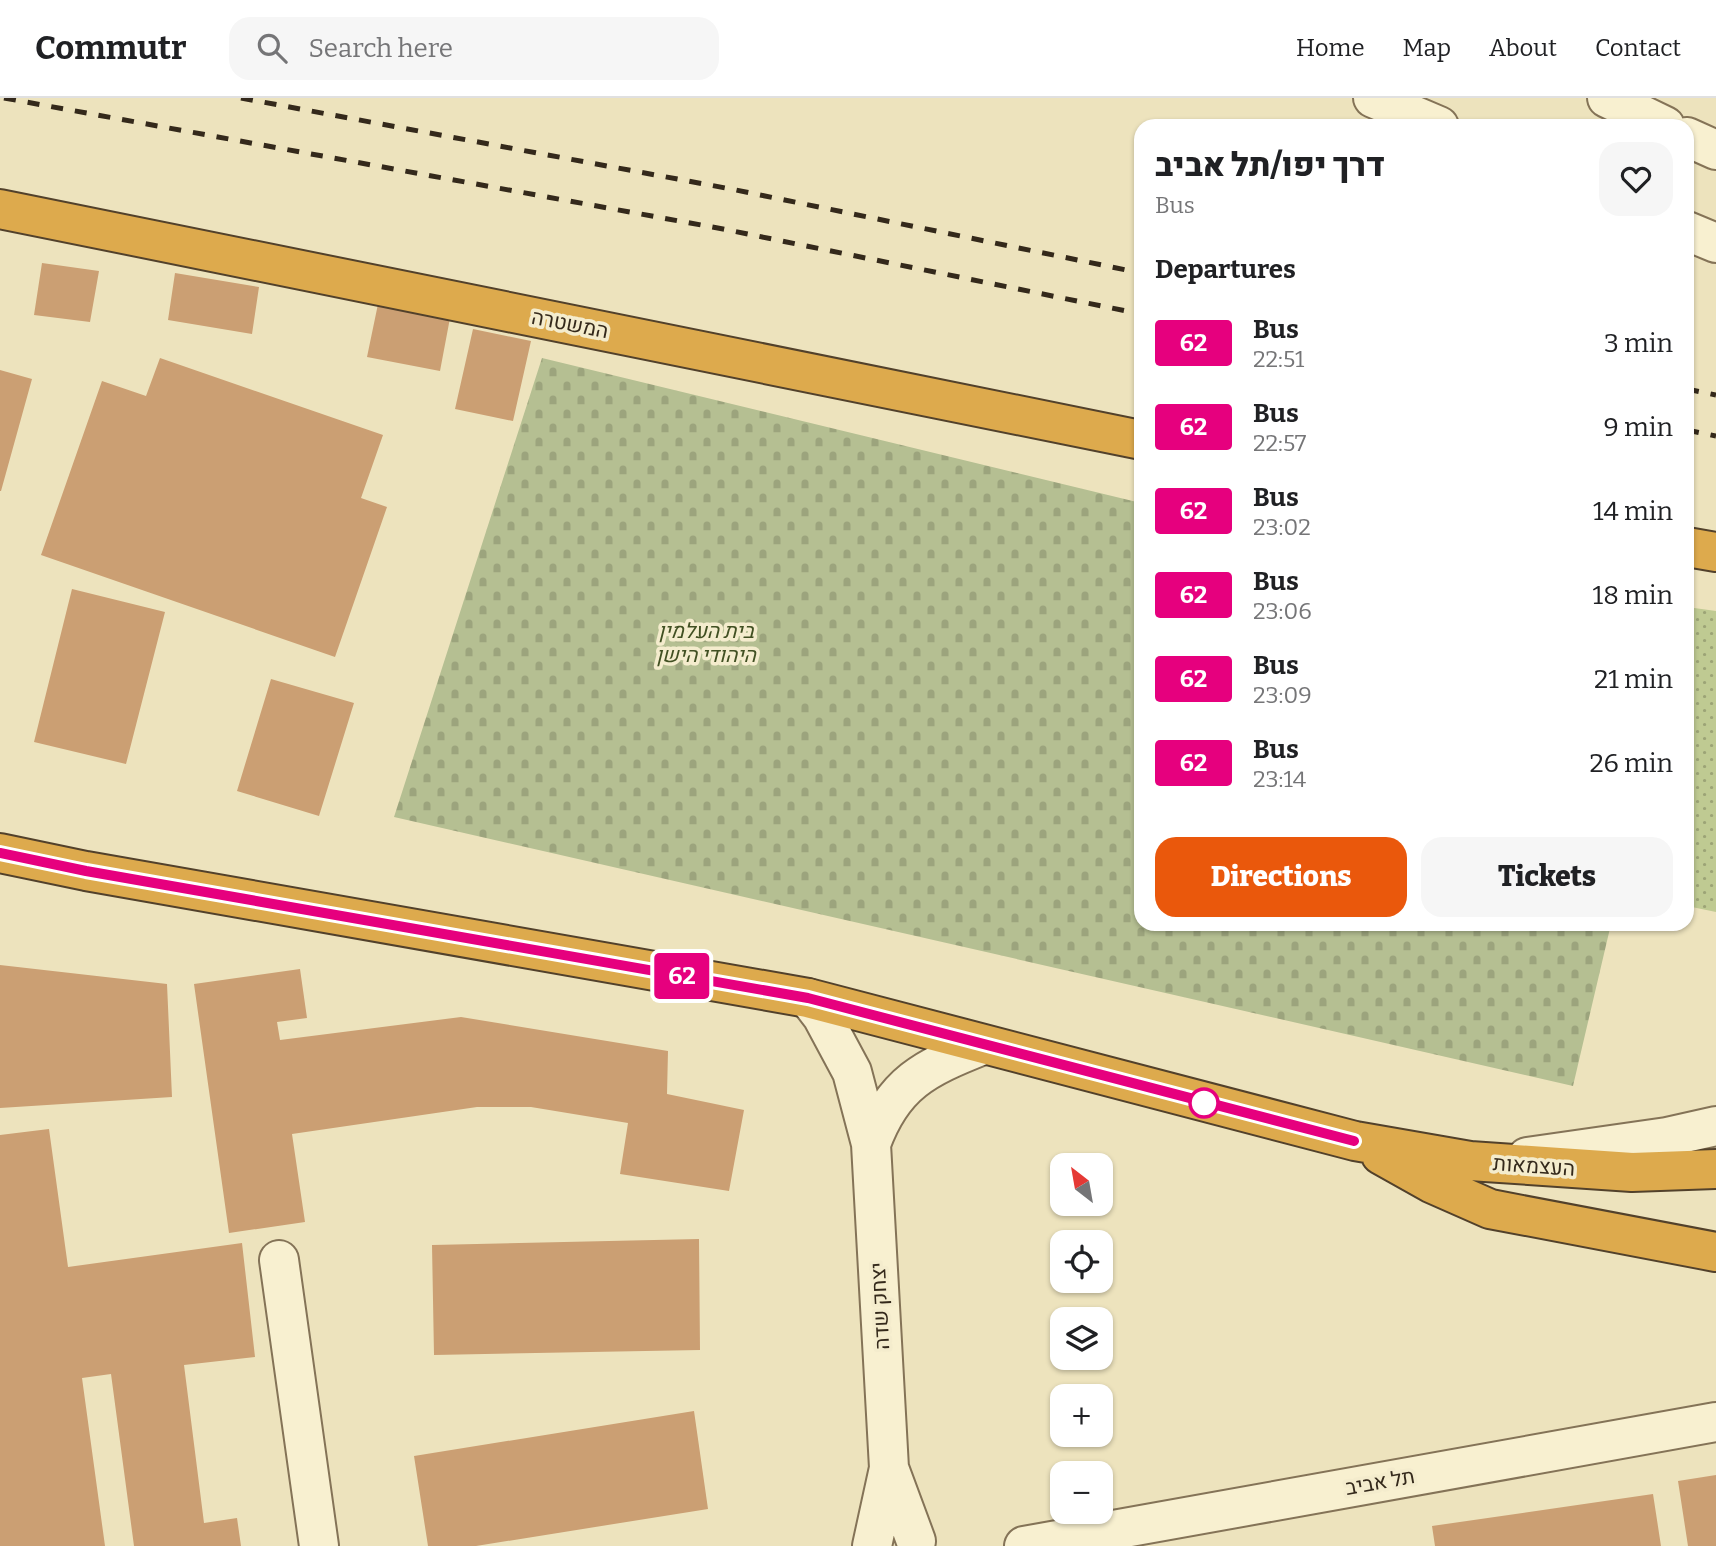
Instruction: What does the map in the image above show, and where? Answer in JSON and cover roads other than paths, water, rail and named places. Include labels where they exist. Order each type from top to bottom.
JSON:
[{"type":"highway","name":"המשטרה","points":[[0,209],[1134,439]]},
{"type":"highway","points":[[1694,548],[1716,552]]},
{"type":"highway","points":[[0,853],[114,876],[808,998],[1354,1141],[1440,1187],[1490,1209],[1716,1252]]},
{"type":"highway","name":"העצמאות","points":[[1354,1141],[1487,1162],[1632,1172],[1716,1169]]},
{"type":"street","points":[[1373,98],[1422,119]]},
{"type":"street","points":[[1607,98],[1650,119]]},
{"type":"street","points":[[1694,140],[1716,150]]},
{"type":"street","points":[[1694,234],[1716,243]]},
{"type":"street","name":"יצחק שדה","points":[[808,998],[822,1016],[852,1072],[871,1144],[889,1468],[872,1546]]},
{"type":"street","name":"יצחק שדה","points":[[871,1144],[884,1111],[905,1085],[954,1057],[983,1045]]},
{"type":"street","points":[[1487,1162],[1667,1137],[1716,1126]]},
{"type":"street","points":[[279,1260],[318,1546]]},
{"type":"street","name":"תל אביב","points":[[1024,1546],[1709,1420]]},
{"type":"street","name":"יצחק שדה","points":[[889,1468],[920,1544]]},
{"type":"street","points":[[878,1546],[899,1540],[920,1544]]},
{"type":"railway","points":[[4,98],[723,229],[1134,313]]},
{"type":"railway","points":[[241,98],[731,189],[1134,272]]},
{"type":"railway","points":[[1694,390],[1716,395]]},
{"type":"railway","points":[[1694,431],[1716,436]]},
{"type":"park label","name":"בית העלמין היהודי הישן","points":[[706,643]]}]
